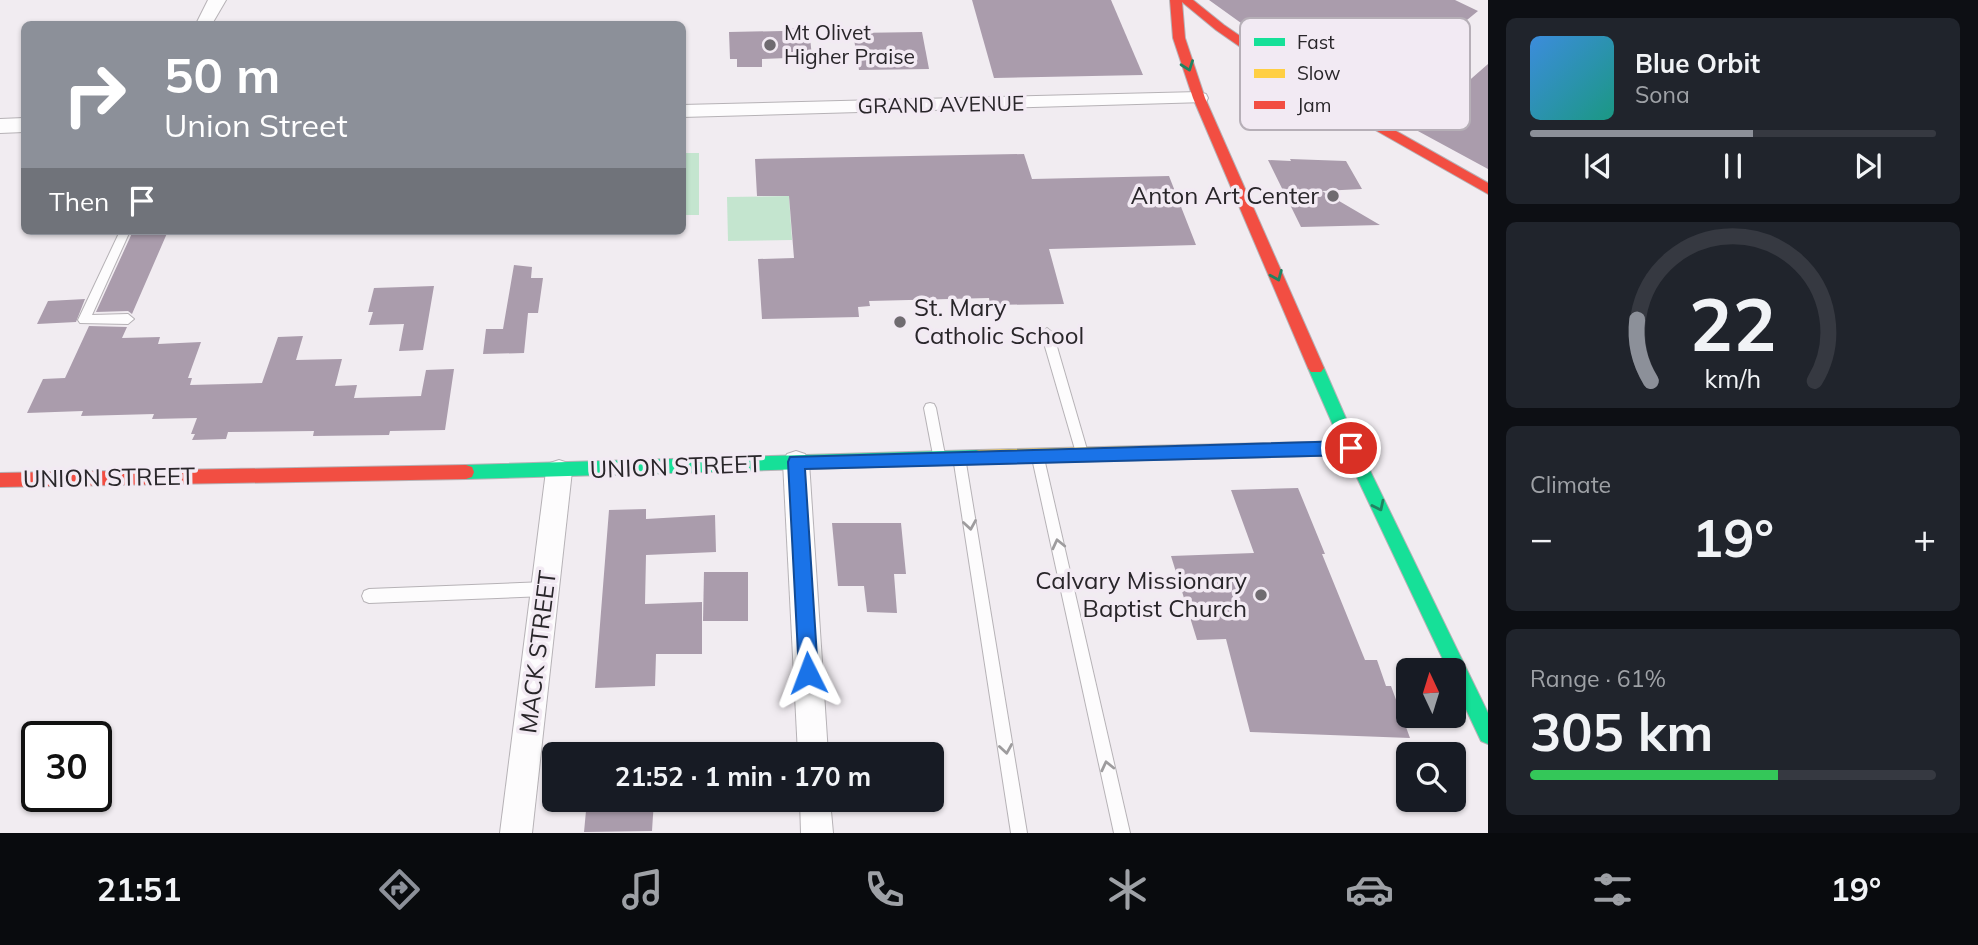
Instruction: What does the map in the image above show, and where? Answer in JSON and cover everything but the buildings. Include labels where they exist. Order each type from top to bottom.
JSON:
[{"type":"street","points":[[206,21],[217,0]]},
{"type":"street","points":[[1176,0],[1175,18],[1180,43],[1199,98],[1351,448],[1488,734]]},
{"type":"street","points":[[1186,0],[1240,44]]},
{"type":"street","name":"GRAND AVENUE","points":[[686,111],[1199,98]]},
{"type":"street","points":[[0,126],[21,125]]},
{"type":"street","points":[[1385,130],[1488,189]]},
{"type":"street","name":"UNION STREET","points":[[0,481],[559,471],[959,457],[1351,448]]},
{"type":"street","points":[[796,462],[812,742]]},
{"type":"street","name":"MACK STREET","points":[[516,833],[559,471]]},
{"type":"street","points":[[816,812],[817,833]]},
{"type":"lane","points":[[123,235],[84,320],[128,319]]},
{"type":"lane","points":[[1047,333],[1083,454]]},
{"type":"lane","points":[[930,408],[940,458]]},
{"type":"lane","points":[[1038,455],[1122,833]]},
{"type":"lane","points":[[959,457],[1019,833]]},
{"type":"lane","points":[[369,596],[545,589]]},
{"type":"green space","points":[[686,153],[699,153],[699,215],[686,215]]},
{"type":"green space","points":[[789,196],[792,240],[728,241],[727,197]]},
{"type":"traffic: fast","points":[[1316,368],[1351,448],[1488,734]]},
{"type":"traffic: fast","points":[[466,472],[979,457]]},
{"type":"traffic: slow","points":[[979,457],[1351,448]]},
{"type":"traffic: jam","points":[[1176,0],[1179,38],[1199,98],[1316,368]]},
{"type":"traffic: jam","points":[[1186,0],[1240,43]]},
{"type":"traffic: jam","points":[[1382,130],[1488,189]]},
{"type":"traffic: jam","points":[[0,480],[466,472]]},
{"type":"place","name":"Mt Olivet Higher Praise","points":[[770,45]]},
{"type":"place","name":"Anton Art Center","points":[[1333,196]]},
{"type":"place","name":"St. Mary Catholic School","points":[[900,322]]},
{"type":"place","name":"Calvary Missionary Baptist Church","points":[[1261,595]]},
{"type":"route","points":[[808,673],[796,462],[1351,448]]}]
